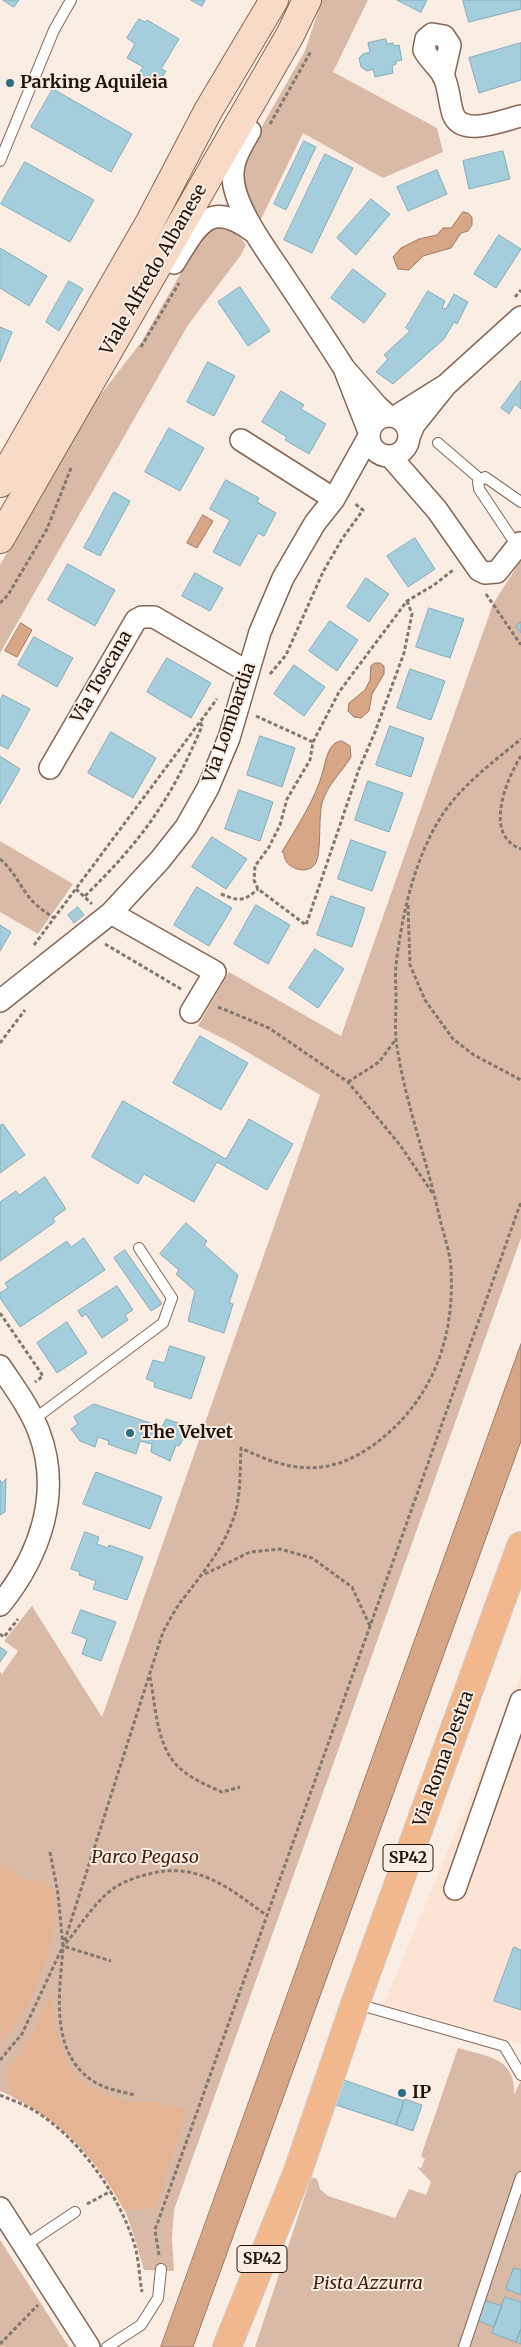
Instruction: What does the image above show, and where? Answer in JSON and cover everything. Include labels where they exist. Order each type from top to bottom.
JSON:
[{"type":"main road","name":"Via Roma Destra","points":[[246,2347],[298,2171],[521,1546]]},
{"type":"main road","name":"Via Roma Destra","points":[[227,2347],[298,2171]]},
{"type":"street","name":"Viale Alfredo Albanese","points":[[0,483],[150,222],[208,112],[274,0]]},
{"type":"street","name":"Viale Alfredo Albanese","points":[[0,539],[125,320],[301,40],[307,0]]},
{"type":"street","points":[[301,40],[237,154],[232,176],[238,200],[257,235],[344,368],[377,406],[405,424],[397,448]]},
{"type":"street","points":[[443,76],[454,115],[458,122],[464,126],[476,126],[521,116]]},
{"type":"street","points":[[125,320],[160,288],[196,227],[222,215],[233,218],[257,235]]},
{"type":"street","name":"Via Lombardia","points":[[334,499],[397,448],[446,385],[521,317]]},
{"type":"street","points":[[344,368],[374,450],[397,448]]},
{"type":"street","name":"Via Lombardia","points":[[0,1001],[160,860],[186,827],[208,788],[229,738],[241,667],[260,632],[283,578],[315,523],[334,499],[376,420],[392,416],[446,385]]},
{"type":"street","points":[[241,440],[334,499]]},
{"type":"street","points":[[397,448],[471,561],[485,573],[497,572],[520,542]]},
{"type":"street","name":"Via Toscana","points":[[50,768],[136,620],[142,617],[154,617],[241,667]]},
{"type":"street","points":[[101,912],[215,972],[191,1012]]},
{"type":"street","points":[[0,1366],[33,1420],[44,1449],[48,1473],[47,1510],[32,1556],[23,1574],[0,1605]]},
{"type":"street","points":[[455,1889],[521,1701]]},
{"type":"street","points":[[0,2208],[89,2347]]},
{"type":"lane","points":[[0,161],[54,30],[71,0]]},
{"type":"lane","points":[[438,444],[480,479]]},
{"type":"lane","points":[[520,542],[513,540],[478,489],[478,482],[486,476],[521,502]]},
{"type":"lane","points":[[33,1420],[163,1323],[172,1298],[139,1248]]},
{"type":"lane","points":[[356,2004],[504,2046],[521,2075]]},
{"type":"lane","points":[[464,2347],[521,2177]]},
{"type":"lane","points":[[24,2246],[75,2212]]},
{"type":"lane","points":[[107,2347],[141,2326],[158,2298],[161,2269]]},
{"type":"path","points":[[268,128],[301,40]]},
{"type":"path","points":[[140,348],[183,276]]},
{"type":"path","points":[[0,603],[8,595],[47,529],[72,465]]},
{"type":"path","points":[[269,676],[286,655],[322,572],[363,510],[351,501],[355,495]]},
{"type":"path","points":[[407,601],[412,614],[404,653],[375,732],[359,769],[306,925],[258,889],[254,880],[255,866],[269,847],[280,825],[287,800],[310,760],[313,742],[339,692],[407,601],[434,585],[451,571]]},
{"type":"path","points":[[482,588],[521,645]]},
{"type":"path","points":[[31,949],[241,667]]},
{"type":"path","points":[[268,721],[313,742]]},
{"type":"path","points":[[85,896],[137,842],[162,807],[181,775],[202,726],[200,722]]},
{"type":"path","points":[[0,2060],[22,2034],[63,1946],[163,1632],[182,1601],[204,1575],[219,1551],[235,1516],[241,1448],[269,1462],[306,1469],[342,1463],[360,1455],[382,1438],[404,1416],[428,1384],[444,1349],[450,1310],[451,1268],[435,1196],[406,1087],[396,1038],[396,968],[407,897],[422,854],[440,819],[480,772],[521,739]]},
{"type":"path","points":[[521,756],[509,778],[500,810],[503,832],[512,845],[521,849]]},
{"type":"path","points":[[0,859],[16,876],[28,897],[54,918]]},
{"type":"path","points":[[76,889],[101,912]]},
{"type":"path","points":[[220,894],[239,900],[245,899],[258,889]]},
{"type":"path","points":[[407,897],[410,965],[425,1000],[453,1040],[474,1055],[521,1080]]},
{"type":"path","points":[[100,941],[184,990]]},
{"type":"path","points":[[210,1004],[270,1028],[348,1082],[400,1145],[435,1196]]},
{"type":"path","points":[[348,1082],[379,1062],[396,1038]]},
{"type":"path","points":[[161,2269],[155,2230],[521,1202]]},
{"type":"path","points":[[204,1575],[250,1552],[280,1549],[312,1558],[352,1587],[370,1626]]},
{"type":"path","points":[[150,1676],[162,1736],[171,1758],[187,1774],[222,1792],[240,1787]]},
{"type":"path","points":[[50,1852],[58,1894],[63,1946],[58,2005],[69,2053],[76,2065],[93,2080],[115,2090],[135,2095]]},
{"type":"path","points":[[63,1946],[111,1890],[135,1877],[163,1870],[182,1870],[208,1877],[233,1891],[266,1915]]},
{"type":"path","points":[[63,1946],[111,1961]]},
{"type":"path","points":[[0,2095],[35,2111],[66,2136],[111,2191],[134,2244],[142,2296],[141,2326]]},
{"type":"path","points":[[92,2200],[111,2191]]},
{"type":"path","points":[[0,2344],[53,2290]]},
{"type":"shaded area","points":[[463,212],[468,213],[472,217],[472,225],[468,231],[461,233],[451,248],[423,256],[409,270],[398,269],[393,257],[401,248],[419,239],[437,235],[443,228],[451,228]]},
{"type":"shaded area","points":[[203,515],[213,521],[197,548],[187,543]]},
{"type":"shaded area","points":[[21,623],[32,630],[17,657],[5,651]]},
{"type":"shaded area","points":[[375,663],[380,663],[384,666],[384,674],[372,694],[369,711],[361,718],[354,717],[348,711],[349,703],[365,690],[370,680],[371,666]]},
{"type":"shaded area","points":[[342,741],[350,746],[351,757],[324,796],[320,818],[317,859],[313,867],[304,870],[297,869],[288,863],[282,852],[315,793],[330,749],[335,743]]},
{"type":"shaded area","points":[[521,1344],[521,1441],[193,2347],[161,2347]]},
{"type":"shaded area","points":[[521,1675],[521,2044],[384,2004]]},
{"type":"shaded area","points":[[0,1865],[9,1866],[23,1880],[43,1882],[52,1888],[55,1906],[50,1948],[43,1970],[23,2011],[12,2029],[0,2043]]},
{"type":"shaded area","points":[[52,1989],[61,2047],[68,2062],[78,2076],[91,2087],[109,2096],[131,2102],[153,2102],[187,2109],[156,2208],[124,2210],[114,2192],[78,2144],[48,2119],[13,2097],[7,2072],[32,2037]]},
{"type":"green space","points":[[322,0],[368,0],[333,72],[437,128],[443,152],[383,178],[303,133],[261,219],[247,198],[240,168],[305,51]]},
{"type":"green space","points":[[216,227],[230,230],[240,237],[246,245],[241,255],[188,325],[0,653],[0,565],[88,411],[142,341],[198,243],[207,231]]},
{"type":"green space","name":"Parco Pegaso","points":[[521,560],[521,1238],[174,2210],[172,2239],[174,2271],[144,2270],[125,2211],[104,2173],[74,2140],[57,2125],[0,2091],[0,1672],[2,1674],[18,1651],[4,1641],[32,1606],[102,1717],[320,1095],[232,1043],[198,1026],[229,972],[341,1036],[493,604]]},
{"type":"green space","points":[[0,841],[73,884],[38,934],[0,912]]},
{"type":"green space","name":"Pista Azzurra","points":[[458,2048],[489,2057],[505,2066],[513,2082],[514,2095],[521,2080],[521,2347],[255,2347],[311,2177],[317,2179],[320,2189],[328,2196],[395,2218],[409,2189],[426,2195],[431,2182],[417,2167],[421,2168],[425,2159],[421,2156]]},
{"type":"green space","points":[[0,2240],[69,2347],[0,2347]]},
{"type":"building","points":[[3,0],[19,0],[14,7]]},
{"type":"building","points":[[191,0],[205,0],[202,6]]},
{"type":"building","points":[[397,0],[427,0],[421,12]]},
{"type":"building","points":[[463,0],[521,0],[521,9],[469,22]]},
{"type":"building","points":[[139,19],[145,22],[147,20],[179,39],[161,69],[166,71],[158,84],[139,73],[143,67],[127,58],[135,44],[127,38]]},
{"type":"building","points":[[386,39],[387,44],[399,45],[402,60],[396,61],[396,64],[392,66],[393,73],[375,77],[373,69],[367,71],[361,67],[359,58],[363,54],[370,52],[368,43]]},
{"type":"building","points":[[521,43],[521,80],[479,93],[469,58]]},
{"type":"building","points":[[53,89],[132,134],[111,172],[31,127]]},
{"type":"building","points":[[304,141],[316,147],[286,210],[274,204]]},
{"type":"building","points":[[503,151],[510,179],[469,189],[463,161]]},
{"type":"building","points":[[325,154],[353,168],[312,253],[284,240]]},
{"type":"building","points":[[25,162],[94,200],[70,242],[1,204]]},
{"type":"building","points":[[437,170],[447,194],[408,211],[397,187]]},
{"type":"building","points":[[371,199],[390,214],[356,255],[337,238]]},
{"type":"building","points":[[499,235],[521,249],[496,288],[474,274]]},
{"type":"building","points":[[0,248],[47,276],[29,306],[0,288]]},
{"type":"building","points":[[353,269],[386,294],[364,323],[331,298]]},
{"type":"building","points":[[69,281],[83,289],[59,331],[46,322]]},
{"type":"building","points":[[240,287],[270,331],[248,346],[218,302]]},
{"type":"building","points":[[428,291],[445,301],[442,308],[446,309],[454,294],[468,302],[457,324],[454,322],[444,339],[393,384],[376,372],[388,359],[384,355],[410,331],[406,328]]},
{"type":"building","points":[[0,327],[12,332],[0,362]]},
{"type":"building","points":[[208,362],[235,376],[214,416],[187,402]]},
{"type":"building","points":[[521,381],[521,409],[515,404],[509,414],[501,408]]},
{"type":"building","points":[[281,391],[304,405],[301,409],[326,424],[309,454],[285,440],[287,437],[262,422]]},
{"type":"building","points":[[169,428],[204,448],[180,491],[145,472]]},
{"type":"building","points":[[226,480],[259,498],[257,502],[276,513],[264,536],[258,533],[240,566],[213,552],[230,520],[210,509]]},
{"type":"building","points":[[114,492],[130,501],[100,556],[84,548]]},
{"type":"building","points":[[415,538],[435,569],[408,587],[387,556]]},
{"type":"building","points":[[68,564],[115,590],[95,626],[48,600]]},
{"type":"building","points":[[195,573],[223,588],[210,611],[182,596]]},
{"type":"building","points":[[366,578],[389,594],[369,622],[347,607]]},
{"type":"building","points":[[429,608],[464,619],[450,658],[416,647]]},
{"type":"building","points":[[330,621],[358,640],[337,671],[309,651]]},
{"type":"building","points":[[521,622],[521,633],[516,626]]},
{"type":"building","points":[[34,637],[73,658],[57,687],[18,665]]},
{"type":"building","points":[[167,658],[211,683],[191,718],[147,692]]},
{"type":"building","points":[[294,665],[325,687],[304,716],[274,694]]},
{"type":"building","points":[[410,669],[445,681],[431,720],[397,708]]},
{"type":"building","points":[[3,695],[30,709],[8,749],[0,745],[0,701]]},
{"type":"building","points":[[390,726],[424,738],[411,777],[376,765]]},
{"type":"building","points":[[111,732],[156,758],[133,798],[88,773]]},
{"type":"building","points":[[260,736],[295,748],[282,787],[247,775]]},
{"type":"building","points":[[0,756],[20,769],[0,804]]},
{"type":"building","points":[[368,781],[403,793],[389,832],[355,820]]},
{"type":"building","points":[[239,790],[273,802],[260,841],[225,829]]},
{"type":"building","points":[[212,837],[247,859],[226,889],[192,867]]},
{"type":"building","points":[[351,840],[386,852],[372,891],[338,879]]},
{"type":"building","points":[[197,887],[232,908],[209,946],[174,925]]},
{"type":"building","points":[[331,896],[365,908],[352,947],[317,935]]},
{"type":"building","points":[[256,905],[290,925],[268,964],[234,944]]},
{"type":"building","points":[[78,907],[84,915],[74,923],[68,915]]},
{"type":"building","points":[[0,925],[11,932],[0,951]]},
{"type":"building","points":[[315,949],[344,969],[318,1008],[289,988]]},
{"type":"building","points":[[200,1036],[248,1063],[221,1110],[173,1083]]},
{"type":"building","points":[[123,1101],[226,1159],[249,1119],[293,1144],[267,1190],[217,1162],[194,1202],[144,1174],[138,1184],[92,1157]]},
{"type":"building","points":[[3,1124],[25,1155],[0,1173],[0,1126]]},
{"type":"building","points":[[45,1177],[66,1209],[53,1218],[55,1222],[0,1261],[0,1202],[16,1191],[19,1195]]},
{"type":"building","points":[[186,1223],[207,1241],[204,1245],[238,1275],[229,1303],[233,1304],[224,1333],[188,1321],[195,1291],[176,1274],[179,1270],[160,1254]]},
{"type":"building","points":[[84,1238],[105,1270],[20,1327],[0,1298],[0,1293],[8,1288],[5,1283],[67,1241],[71,1247]]},
{"type":"building","points":[[125,1250],[162,1304],[151,1311],[114,1258]]},
{"type":"building","points":[[117,1286],[133,1310],[125,1315],[128,1320],[102,1338],[86,1314],[82,1317],[78,1311]]},
{"type":"building","points":[[67,1322],[87,1353],[57,1373],[37,1343]]},
{"type":"building","points":[[170,1346],[205,1357],[191,1399],[154,1387],[155,1382],[146,1379],[153,1360],[164,1363]]},
{"type":"building","name":"The Velvet","points":[[94,1404],[162,1427],[166,1419],[190,1427],[179,1446],[176,1445],[170,1461],[151,1452],[152,1444],[140,1441],[136,1454],[108,1444],[109,1441],[98,1437],[95,1447],[80,1441],[71,1429],[78,1424],[74,1417]]},
{"type":"building","points":[[96,1472],[162,1497],[150,1529],[83,1504]]},
{"type":"building","points":[[6,1479],[5,1512],[0,1515],[0,1480],[2,1483]]},
{"type":"building","points":[[85,1532],[99,1537],[97,1544],[108,1548],[109,1545],[143,1557],[127,1600],[93,1589],[96,1581],[79,1575],[80,1572],[71,1569]]},
{"type":"building","points":[[81,1610],[116,1622],[101,1661],[82,1654],[87,1639],[72,1633]]},
{"type":"building","points":[[0,1647],[7,1652],[0,1662]]},
{"type":"building","points":[[514,1947],[521,1950],[521,2010],[494,2001]]},
{"type":"building","points":[[344,2080],[404,2101],[396,2125],[336,2105]]},
{"type":"building","points":[[405,2099],[422,2105],[413,2131],[396,2125]]},
{"type":"building","points":[[514,2268],[521,2270],[521,2295],[506,2289]]},
{"type":"building","points":[[505,2297],[521,2302],[521,2329],[516,2342],[492,2333]]},
{"type":"building","points":[[483,2300],[502,2306],[494,2327],[476,2320]]},
{"type":"building","points":[[521,2329],[521,2344],[516,2342]]},
{"type":"place","name":"Parking Aquileia","points":[[10,83]]},
{"type":"place","name":"The Velvet","points":[[130,1433]]},
{"type":"place","name":"IP","points":[[402,2093]]}]
